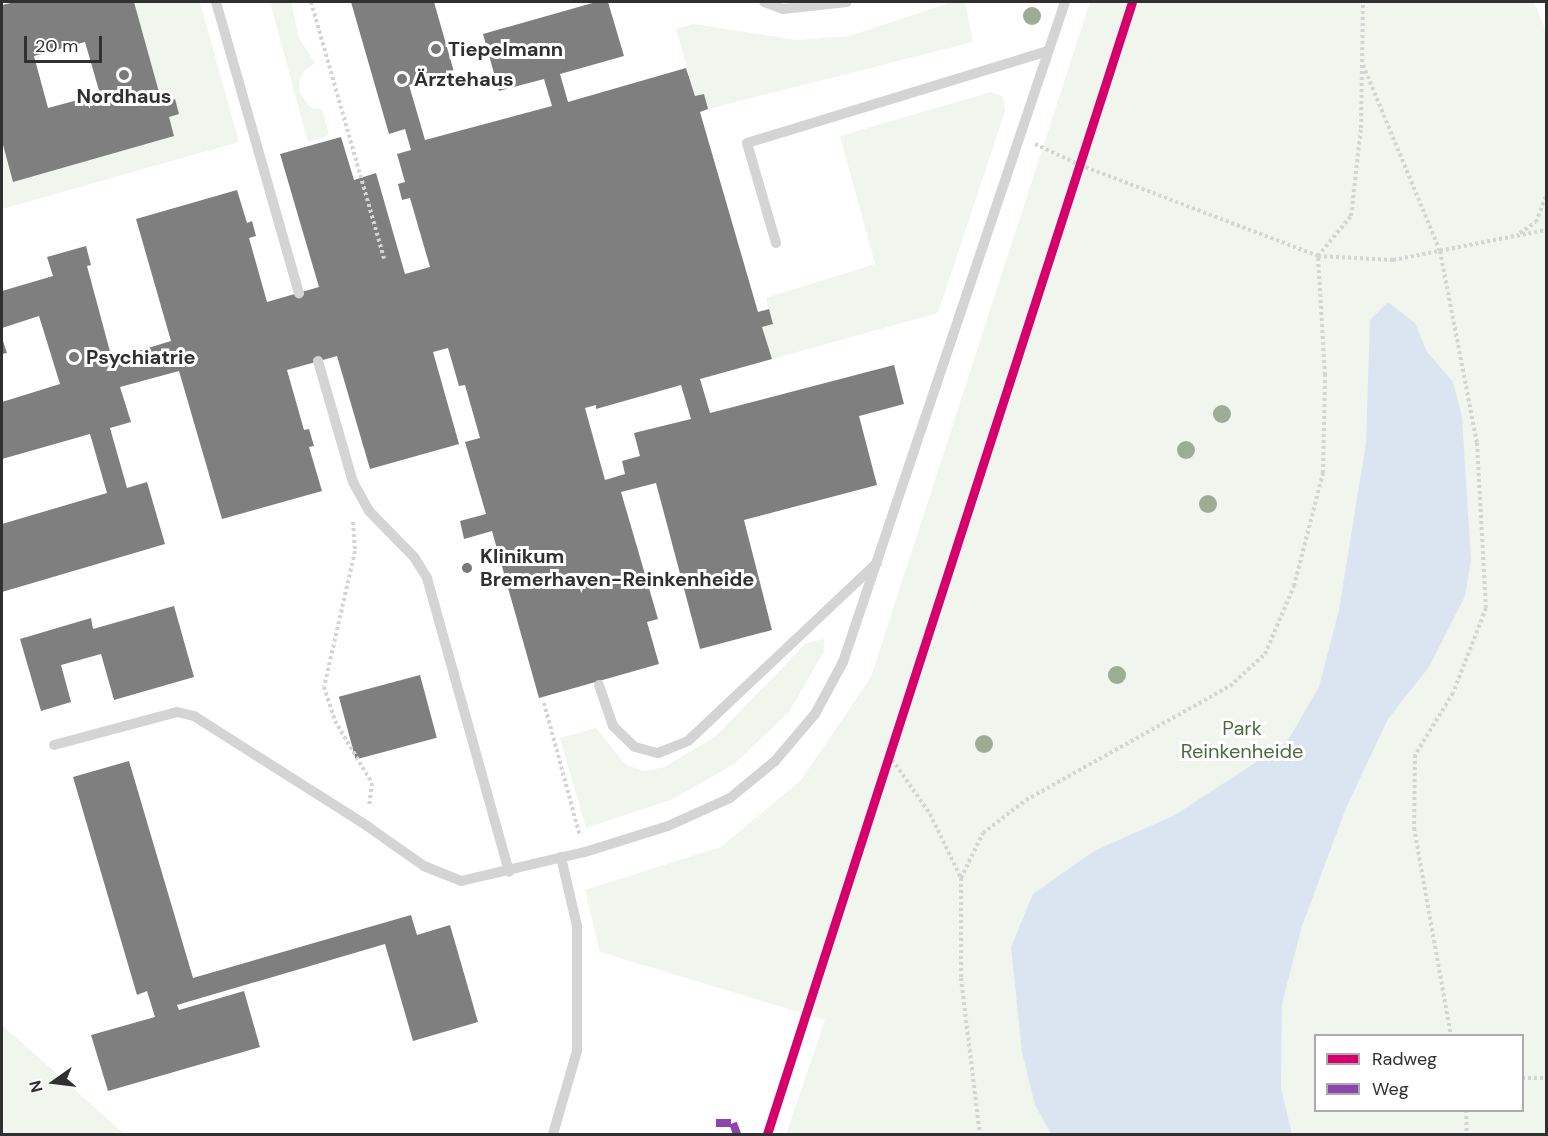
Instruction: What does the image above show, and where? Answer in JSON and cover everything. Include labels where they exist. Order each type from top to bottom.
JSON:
[{"type":"lane","points":[[216,2],[299,293]]},
{"type":"lane","points":[[764,2],[783,9],[847,2]]},
{"type":"lane","points":[[54,745],[177,712],[194,716],[367,825],[440,876],[461,881],[509,872],[585,852],[668,826],[730,798],[775,761],[815,714],[843,662],[880,561],[1065,2]]},
{"type":"lane","points":[[776,243],[747,143],[1048,51]]},
{"type":"lane","points":[[318,362],[353,482],[369,511],[414,556],[427,578],[509,872]]},
{"type":"lane","points":[[599,685],[613,726],[635,747],[658,753],[688,741],[880,561]]},
{"type":"lane","points":[[553,1134],[577,1051],[577,926],[561,857]]},
{"type":"path","points":[[312,2],[384,259]]},
{"type":"path","points":[[961,878],[983,833],[1026,800],[1230,686],[1265,654],[1294,586],[1323,473],[1325,375],[1318,256],[1351,216],[1360,128],[1363,2]]},
{"type":"path","points":[[1361,61],[1440,251],[1477,443],[1486,608],[1453,693],[1414,755],[1414,828],[1451,1034]]},
{"type":"path","points":[[1020,137],[1080,165],[1318,256],[1393,260],[1546,230]]},
{"type":"path","points":[[1519,234],[1536,222],[1546,196]]},
{"type":"path","points":[[349,510],[355,550],[324,687],[335,721],[372,783],[367,825]]},
{"type":"path","points":[[544,703],[585,852]]},
{"type":"path","points":[[890,755],[930,814],[961,878],[961,978],[980,1134]]},
{"type":"path","points":[[1524,1078],[1546,1078]]},
{"type":"path","points":[[1466,1112],[1467,1134]]},
{"type":"green space","points":[[134,2],[200,2],[239,142],[2,209],[2,141],[13,181],[169,117],[174,99],[162,103]]},
{"type":"green space","points":[[270,2],[291,2],[299,38],[315,63],[304,71],[299,82],[300,93],[311,108],[322,109],[329,135],[308,142]]},
{"type":"green space","points":[[952,2],[965,2],[973,42],[708,109],[704,94],[695,96],[676,29],[693,24],[798,40],[849,36]]},
{"type":"green space","name":"Park Reinkenheide","points":[[1090,2],[1534,2],[1546,31],[1546,1134],[786,1134],[825,1020],[600,952],[585,890],[721,847],[801,780],[871,677]]},
{"type":"green space","points":[[991,92],[1003,97],[1005,111],[938,313],[772,359],[762,327],[773,323],[766,298],[875,264],[840,136]]},
{"type":"green space","points":[[824,639],[824,651],[789,712],[734,764],[671,800],[586,828],[560,738],[596,728],[626,765],[644,771],[665,767],[716,736],[806,643]]},
{"type":"green space","points":[[2,1025],[64,1080],[124,1134],[2,1134]]},
{"type":"shaded area","points":[[1388,302],[1415,323],[1427,352],[1453,382],[1462,417],[1471,560],[1465,596],[1429,667],[1388,719],[1346,808],[1302,926],[1282,1004],[1281,1088],[1292,1134],[1051,1134],[1035,1105],[1022,1052],[1011,947],[1033,894],[1094,851],[1175,815],[1287,742],[1319,687],[1339,610],[1366,443],[1370,320]]},
{"type":"building","name":"Nordhaus","points":[[15,2],[134,2],[162,103],[175,99],[179,114],[169,117],[174,136],[13,182],[2,141],[2,5]],"holes":[[[85,42],[100,94],[48,108],[34,56]]]},
{"type":"building","points":[[351,2],[434,2],[454,72],[409,85],[425,140],[552,106],[544,79],[499,91],[483,34],[596,2],[608,2],[624,56],[560,74],[568,102],[686,68],[695,96],[704,94],[708,109],[700,112],[758,312],[769,309],[773,324],[762,327],[772,359],[700,379],[710,413],[894,365],[904,404],[859,416],[877,485],[744,520],[772,630],[700,649],[656,483],[621,492],[658,619],[647,622],[659,664],[539,698],[492,531],[464,539],[460,521],[486,514],[465,442],[480,438],[465,385],[459,386],[448,348],[433,352],[459,444],[370,469],[337,356],[287,370],[304,430],[309,429],[314,446],[309,447],[322,491],[222,519],[179,371],[120,387],[131,422],[110,428],[127,488],[147,482],[165,544],[2,592],[2,524],[107,493],[90,434],[2,459],[2,402],[60,384],[39,316],[2,328],[2,291],[53,276],[47,257],[86,246],[91,265],[87,266],[112,359],[171,341],[136,219],[237,190],[247,223],[252,221],[256,236],[249,238],[267,302],[319,287],[280,154],[341,137],[354,180],[376,173],[405,274],[430,267],[410,198],[402,200],[398,184],[405,182],[397,154],[411,150],[405,129],[389,134]],"holes":[[[681,385],[691,419],[634,433],[640,456],[622,461],[625,474],[605,480],[585,408],[596,405],[596,409]]]},
{"type":"building","points":[[2,338],[7,353],[2,354]]},
{"type":"building","points":[[174,606],[194,677],[114,700],[101,654],[61,665],[71,702],[41,711],[20,639],[91,618],[93,629]]},
{"type":"building","points":[[420,675],[437,738],[356,760],[339,697]]},
{"type":"building","points":[[129,761],[193,978],[411,915],[417,935],[450,925],[478,1022],[413,1041],[385,944],[177,1005],[179,1010],[244,991],[260,1047],[108,1091],[91,1035],[155,1017],[147,991],[137,995],[73,777]]},
{"type":"marked path","points":[[716,1123],[733,1123],[737,1134]]},
{"type":"cycle path","points":[[767,1134],[1132,2]]},
{"type":"place","name":"Tiepelmann","points":[[436,49]]},
{"type":"place","name":"Nordhaus","points":[[124,75]]},
{"type":"place","name":"Ärztehaus","points":[[402,79]]},
{"type":"place","name":"Psychiatrie","points":[[74,357]]},
{"type":"place","name":"Klinikum Bremerhaven-Reinkenheide","points":[[467,568]]}]
